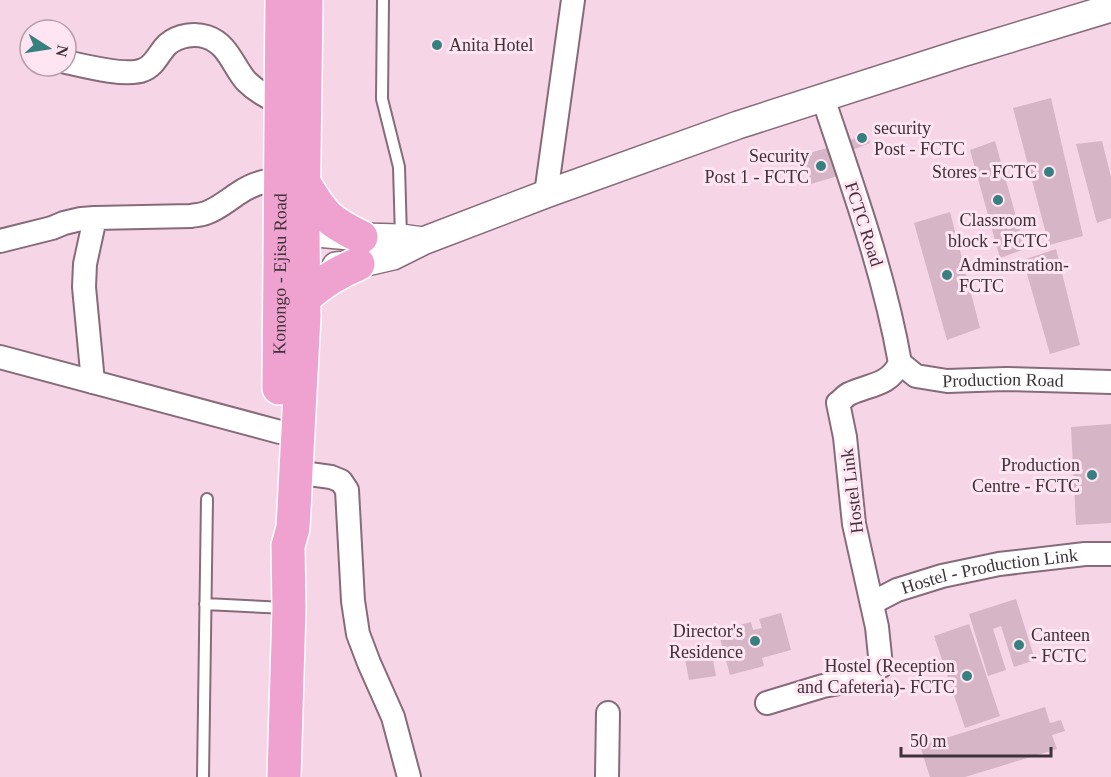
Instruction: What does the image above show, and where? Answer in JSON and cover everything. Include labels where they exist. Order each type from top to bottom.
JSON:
[{"type":"highway","name":"Konongo - Ejisu Road","points":[[282,0],[281,103],[292,182]]},
{"type":"highway","name":"Konongo - Ejisu Road","points":[[284,777],[289,608],[288,546],[293,528],[295,472],[296,279],[291,231],[292,182],[306,0]]},
{"type":"highway","points":[[292,182],[339,226],[360,251],[340,272],[328,279],[296,279]]},
{"type":"highway","name":"Konongo - Ejisu Road","points":[[288,546],[281,532],[279,432],[296,279]]},
{"type":"street","points":[[546,194],[573,0]]},
{"type":"street","points":[[291,231],[360,251],[393,256],[412,240],[738,125],[1111,8]]},
{"type":"street","points":[[78,64],[120,72],[137,72],[151,66],[168,44],[180,37],[195,34],[210,38],[223,46],[248,82],[269,98],[281,103]]},
{"type":"street","name":"FCTC Road","points":[[823,98],[882,282],[899,357]]},
{"type":"street","points":[[0,241],[81,219],[191,216],[206,213],[255,184],[269,180],[292,182]]},
{"type":"street","points":[[93,382],[84,287],[85,264],[95,218]]},
{"type":"street","points":[[0,357],[279,432]]},
{"type":"street","name":"Production Road","points":[[899,357],[915,376],[947,381],[1006,379],[1111,382]]},
{"type":"street","name":"Hostel Link","points":[[767,703],[823,686],[861,678],[881,666],[877,627],[854,524],[845,437],[838,404],[847,395],[878,384],[895,372],[899,357]]},
{"type":"street","points":[[295,472],[331,477],[341,481],[346,490],[353,601],[358,634],[393,717],[409,777]]},
{"type":"street","name":"Hostel - Production Link","points":[[872,603],[897,590],[942,576],[999,564],[1085,554],[1111,554]]},
{"type":"street","points":[[607,777],[608,713]]},
{"type":"lane","points":[[383,0],[382,99],[399,167],[412,240]]},
{"type":"lane","points":[[202,777],[207,499]]},
{"type":"lane","points":[[205,604],[289,608]]},
{"type":"building","name":"Stores - FCTC","points":[[1051,98],[1083,236],[1049,245],[1013,108]]},
{"type":"building","name":"security Post - FCTC","points":[[867,133],[870,143],[850,151],[846,142]]},
{"type":"building","name":"Classroom block - FCTC","points":[[995,141],[1025,249],[1000,258],[970,150]]},
{"type":"building","points":[[1102,141],[1111,177],[1111,218],[1097,223],[1076,144]]},
{"type":"building","name":"Security Post 1 - FCTC","points":[[830,147],[838,176],[811,184],[803,155]]},
{"type":"building","name":"Adminstration- FCTC","points":[[950,212],[980,328],[947,340],[914,223]]},
{"type":"building","points":[[1056,249],[1080,345],[1050,354],[1023,260]]},
{"type":"building","name":"Production Centre - FCTC","points":[[1111,424],[1111,523],[1076,525],[1071,427]]},
{"type":"building","name":"Canteen - FCTC","points":[[1016,599],[1035,660],[1014,667],[1001,626],[993,629],[1006,670],[988,676],[969,614]]},
{"type":"building","name":"Director's Residence","points":[[781,613],[791,650],[762,658],[764,666],[730,675],[718,631],[751,622],[753,630],[762,628],[759,619]]},
{"type":"building","name":"Hostel (Reception and Cafeteria)- FCTC","points":[[969,624],[1000,716],[965,728],[934,636]]},
{"type":"building","name":"Director's Residence","points":[[710,643],[716,676],[689,680],[683,648]]},
{"type":"building","points":[[1045,707],[1050,723],[1061,720],[1065,731],[1052,735],[1057,749],[965,777],[930,777],[920,746]]},
{"type":"place","name":"Anita Hotel","points":[[437,45]]},
{"type":"place","name":"security Post - FCTC","points":[[862,138]]},
{"type":"place","name":"Security Post 1 - FCTC","points":[[821,166]]},
{"type":"place","name":"Stores - FCTC","points":[[1049,172]]},
{"type":"place","name":"Classroom block - FCTC","points":[[998,200]]},
{"type":"place","name":"Adminstration- FCTC","points":[[947,275]]},
{"type":"place","name":"Production Centre - FCTC","points":[[1092,475]]},
{"type":"place","name":"Director's Residence","points":[[755,641]]},
{"type":"place","name":"Canteen - FCTC","points":[[1019,645]]},
{"type":"place","name":"Hostel (Reception and Cafeteria)- FCTC","points":[[967,676]]}]
